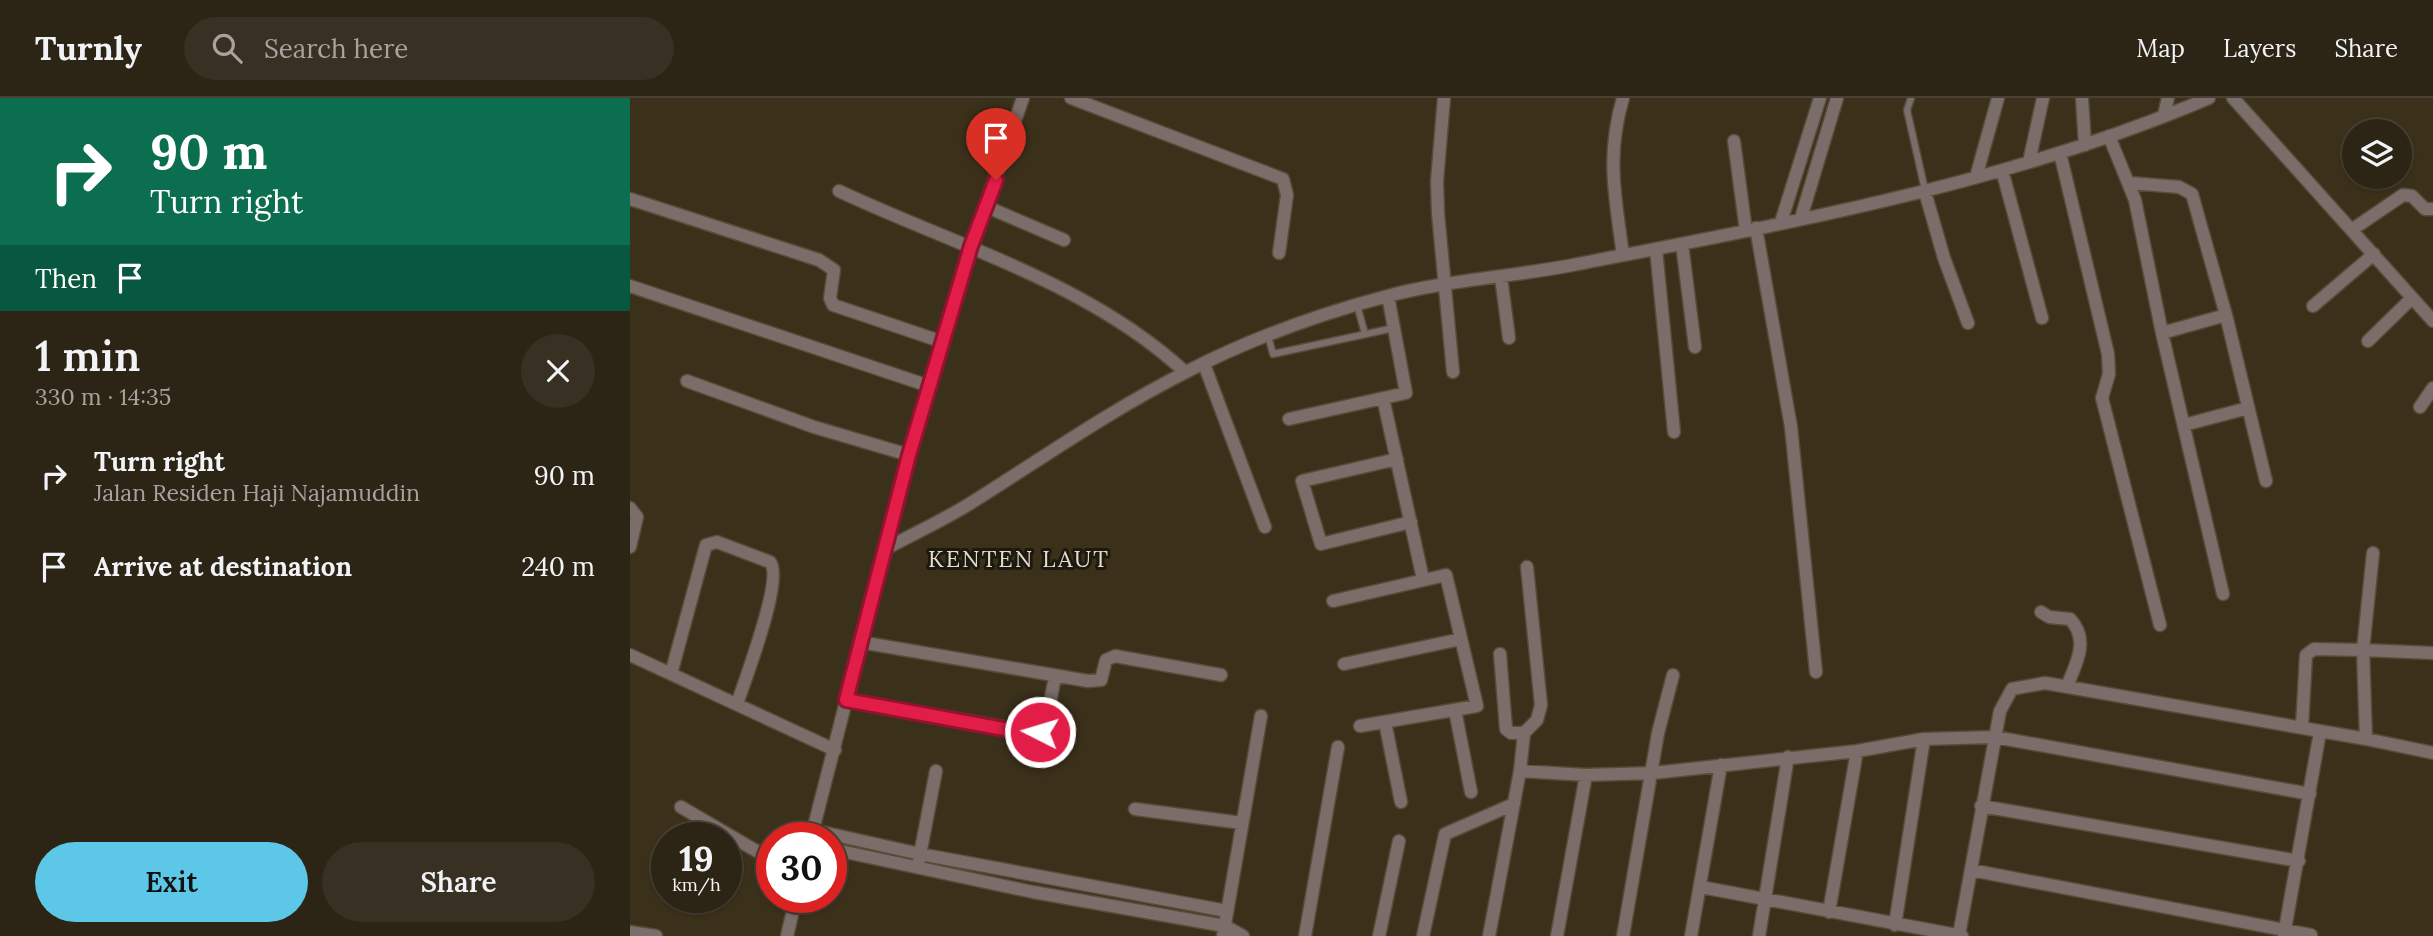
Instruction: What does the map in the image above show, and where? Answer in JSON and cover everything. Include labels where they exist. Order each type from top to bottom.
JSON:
[{"type":"street","points":[[1070,98],[1283,179],[1287,195],[1279,253]]},
{"type":"street","points":[[1444,98],[1437,181],[1453,372]]},
{"type":"street","points":[[1623,98],[1612,147],[1623,255]]},
{"type":"street","points":[[1782,222],[1820,98]]},
{"type":"street","points":[[1801,218],[1837,98]]},
{"type":"street","points":[[1976,177],[1998,98]]},
{"type":"street","points":[[2029,162],[2043,98]]},
{"type":"street","points":[[2082,98],[2085,145]]},
{"type":"street","points":[[2164,116],[2168,98]]},
{"type":"street","points":[[887,548],[970,503],[1081,431],[1185,372],[1268,336],[1357,305],[1444,285],[1682,244],[1925,192],[2085,145],[2209,98]]},
{"type":"street","points":[[2233,98],[2433,321]]},
{"type":"street","points":[[815,822],[909,455],[971,246],[987,207],[1021,99]]},
{"type":"street","points":[[2109,136],[2130,183],[2162,333],[2224,594]]},
{"type":"street","points":[[1734,141],[1791,427],[1816,672]]},
{"type":"street","points":[[2060,153],[2108,354],[2109,374],[2102,398],[2160,625]]},
{"type":"street","points":[[2003,170],[2042,318]]},
{"type":"street","points":[[2130,183],[2179,187],[2192,194],[2226,316],[2266,481]]},
{"type":"street","points":[[839,191],[971,246],[1131,328],[1185,372]]},
{"type":"street","points":[[1925,192],[1968,323]]},
{"type":"street","points":[[2353,229],[2403,195],[2412,196],[2426,209],[2433,209]]},
{"type":"street","points":[[630,199],[819,260],[834,270],[830,298],[833,305],[943,342]]},
{"type":"street","points":[[987,207],[1064,240]]},
{"type":"street","points":[[1682,244],[1695,347]]},
{"type":"street","points":[[1656,249],[1674,432]]},
{"type":"street","points":[[2313,306],[2374,254]]},
{"type":"street","points":[[1501,276],[1510,338]]},
{"type":"street","points":[[630,286],[929,386]]},
{"type":"street","points":[[1289,419],[1406,393],[1388,296]]},
{"type":"street","points":[[2368,341],[2411,299]]},
{"type":"street","points":[[2162,333],[2226,316]]},
{"type":"street","points":[[1204,364],[1265,527]]},
{"type":"street","points":[[687,381],[814,427],[909,455]]},
{"type":"street","points":[[2420,407],[2433,388]]},
{"type":"street","points":[[1384,398],[1423,579]]},
{"type":"street","points":[[2184,425],[2248,408]]},
{"type":"street","points":[[1397,460],[1302,481],[1321,544],[1411,522]]},
{"type":"street","points":[[630,508],[637,517],[630,547]]},
{"type":"street","points":[[671,674],[706,545],[717,542],[770,562],[775,577],[737,704]]},
{"type":"street","points":[[2365,739],[2363,650],[2373,554]]},
{"type":"street","points":[[1489,936],[1520,771],[1524,733],[1537,720],[1542,697],[1527,567]]},
{"type":"street","points":[[1333,601],[1446,575],[1477,706],[1360,726]]},
{"type":"street","points":[[2041,612],[2049,617],[2070,619],[2079,634],[2079,661],[2067,686]]},
{"type":"street","points":[[1343,664],[1461,639]]},
{"type":"street","points":[[860,642],[1055,677],[1099,681],[1106,660],[1115,656],[1221,675]]},
{"type":"street","points":[[2302,727],[2306,655],[2314,649],[2433,653]]},
{"type":"street","points":[[1500,654],[1506,729],[1511,733],[1524,733]]},
{"type":"street","points":[[630,655],[835,750]]},
{"type":"street","points":[[1623,936],[1662,714],[1673,675]]},
{"type":"street","points":[[846,700],[1037,733],[1045,728],[1055,677]]},
{"type":"street","points":[[1701,887],[1960,936],[2000,710],[2012,689],[2045,683],[2067,686],[2433,753]]},
{"type":"street","points":[[1455,710],[1471,792]]},
{"type":"street","points":[[1224,931],[1261,716]]},
{"type":"street","points":[[1385,722],[1401,802]]},
{"type":"street","points":[[2284,932],[2299,861],[2320,732]]},
{"type":"street","points":[[1520,771],[1586,775],[1653,773],[1857,751],[1924,738],[1995,737],[2310,794]]},
{"type":"street","points":[[1895,925],[1924,738]]},
{"type":"street","points":[[1305,936],[1338,747]]},
{"type":"street","points":[[1829,912],[1857,751]]},
{"type":"street","points":[[1759,936],[1788,757]]},
{"type":"street","points":[[1691,936],[1721,765]]},
{"type":"street","points":[[919,869],[936,771]]},
{"type":"street","points":[[1557,936],[1586,775]]},
{"type":"street","points":[[1423,936],[1445,834],[1514,804]]},
{"type":"street","points":[[1981,806],[2299,861]]},
{"type":"street","points":[[681,807],[756,851]]},
{"type":"street","points":[[1135,809],[1242,823]]},
{"type":"street","points":[[847,840],[1227,911]]},
{"type":"street","points":[[1379,936],[1399,841]]},
{"type":"street","points":[[847,853],[1243,936]]},
{"type":"street","points":[[986,883],[987,867]]},
{"type":"street","points":[[1971,870],[2284,932],[2311,935]]},
{"type":"street","points":[[1033,892],[1034,875]]},
{"type":"street","points":[[787,936],[792,913]]},
{"type":"street","points":[[630,932],[656,936]]},
{"type":"lane","points":[[1911,98],[1907,110],[1925,192]]},
{"type":"lane","points":[[1357,305],[1365,334]]},
{"type":"lane","points":[[1268,336],[1273,354],[1394,328]]},
{"type":"district","name":"KENTEN LAUT","points":[[1019,559]]},
{"type":"route","points":[[996,180],[971,246],[909,455],[846,700],[1020,732],[1040,732]]}]
